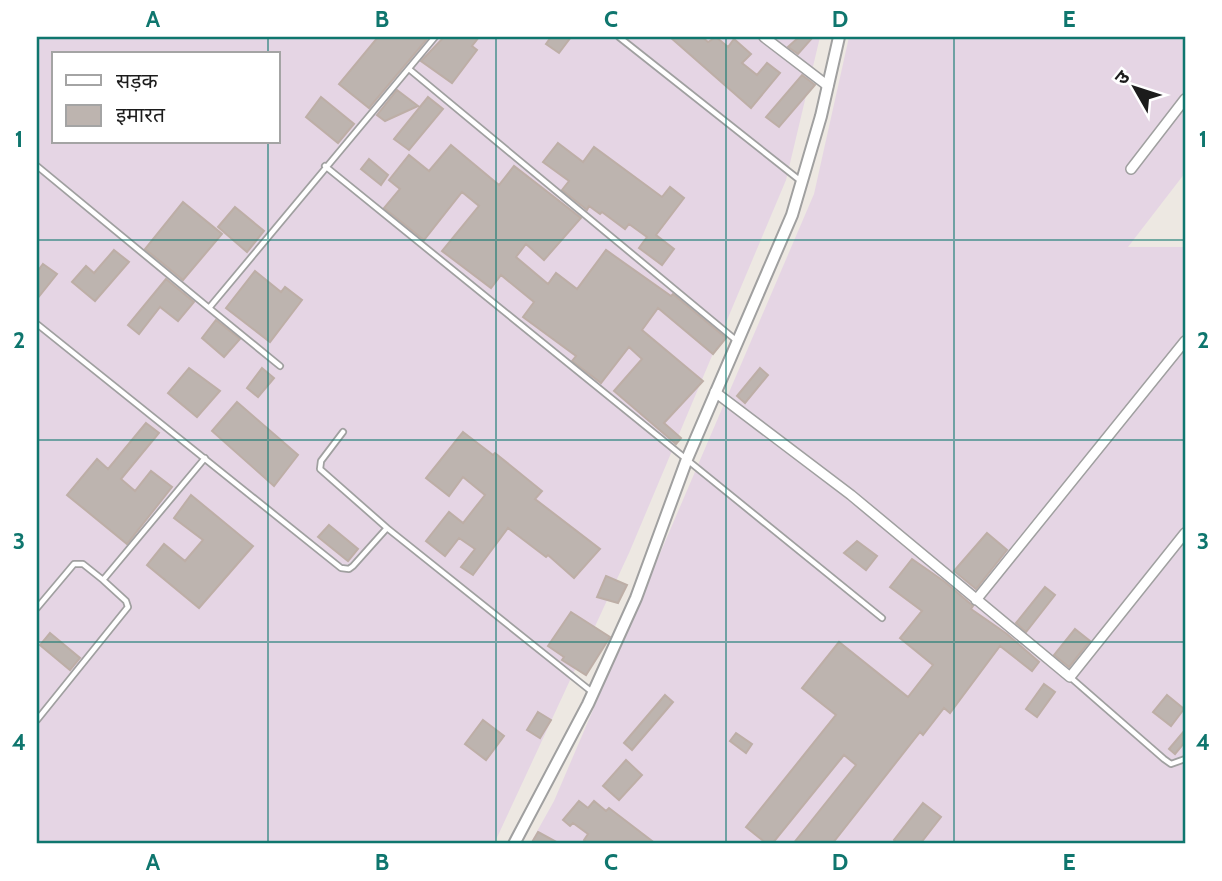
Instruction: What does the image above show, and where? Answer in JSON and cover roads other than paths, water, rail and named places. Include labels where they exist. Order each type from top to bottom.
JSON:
[{"type":"street","points":[[764,37],[828,86]]},
{"type":"street","points":[[514,844],[593,693],[636,598],[687,458],[803,183],[839,37]]},
{"type":"street","points":[[1130,169],[1185,99]]},
{"type":"street","points":[[976,600],[1185,341]]},
{"type":"street","points":[[715,392],[851,495],[1070,677],[1185,533]]},
{"type":"lane","points":[[209,308],[435,37]]},
{"type":"lane","points":[[619,37],[803,183]]},
{"type":"lane","points":[[409,69],[737,341]]},
{"type":"lane","points":[[37,166],[280,366]]},
{"type":"lane","points":[[325,166],[882,618]]},
{"type":"lane","points":[[37,324],[345,570],[353,566],[387,528]]},
{"type":"lane","points":[[343,432],[321,461],[320,470],[387,528],[593,693]]},
{"type":"lane","points":[[103,580],[205,458]]},
{"type":"lane","points":[[37,608],[74,564],[83,564],[126,601],[128,607],[37,720]]},
{"type":"lane","points":[[1070,677],[1164,760],[1171,764],[1185,759]]}]
